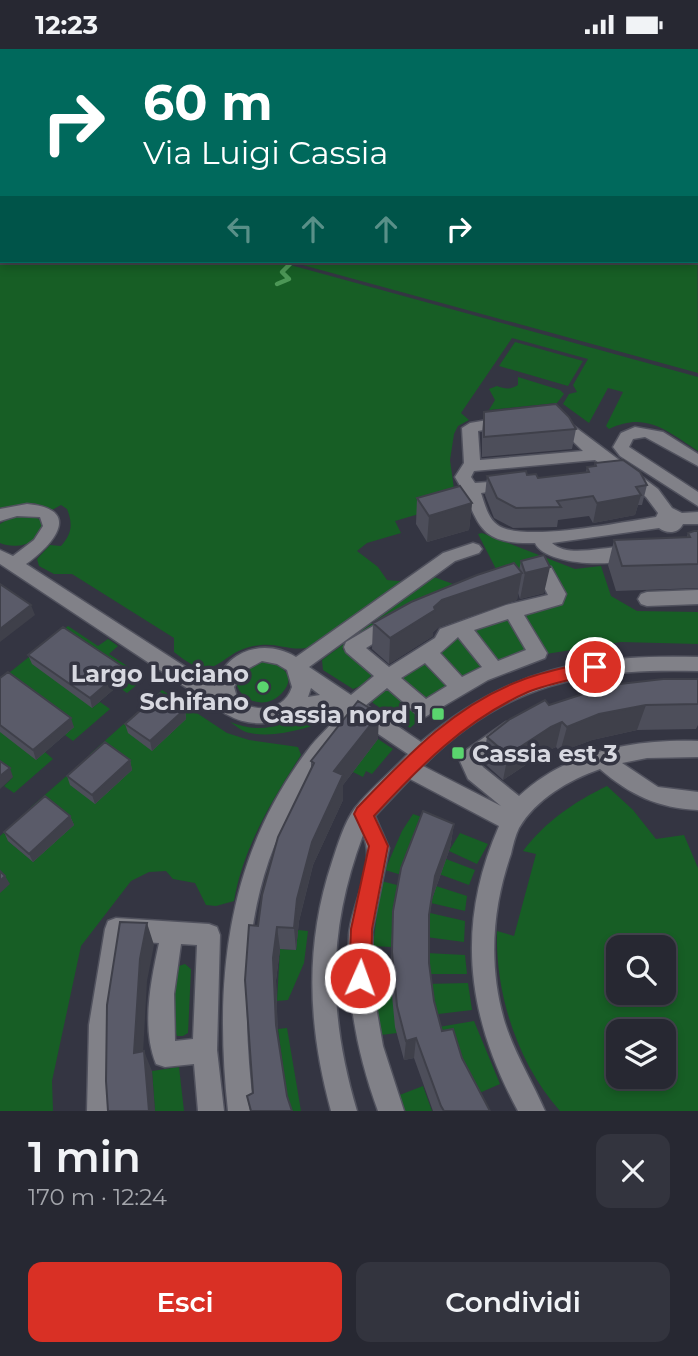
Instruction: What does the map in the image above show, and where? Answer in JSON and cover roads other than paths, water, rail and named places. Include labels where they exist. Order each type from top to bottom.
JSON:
[{"type":"street","points":[[543,418],[556,417],[598,454],[652,493],[672,520],[692,536]]},
{"type":"street","points":[[472,466],[470,428],[515,421]]},
{"type":"street","points":[[624,451],[622,442],[627,436],[634,432],[653,433],[698,461]]},
{"type":"street","points":[[698,500],[624,451],[472,466],[467,468],[463,477],[471,489],[483,520],[494,531],[522,538],[698,518]]},
{"type":"street","points":[[596,474],[624,471]]},
{"type":"street","points":[[471,489],[527,482]]},
{"type":"street","points":[[0,515],[26,508],[41,510],[48,516],[51,524],[49,534],[40,544],[7,560]]},
{"type":"street","points":[[547,536],[543,544],[546,550],[560,557],[647,553]]},
{"type":"street","points":[[299,669],[449,557],[473,549]]},
{"type":"street","points":[[7,560],[243,714],[262,717],[324,702],[354,708]]},
{"type":"street","points":[[241,1111],[231,1020],[233,969],[240,921],[267,835],[293,786],[332,733],[387,677],[426,650],[442,643],[446,634],[512,610],[556,599],[557,594],[545,571],[509,579]]},
{"type":"street","points":[[647,599],[698,597]]},
{"type":"street","points":[[412,613],[353,647],[425,709],[459,686],[494,669],[538,653],[512,610]]},
{"type":"street","points":[[462,628],[494,669]]},
{"type":"street","points":[[426,650],[459,686]]},
{"type":"street","points":[[180,674],[203,677],[229,671],[247,657],[278,655],[354,708],[415,760],[516,816]]},
{"type":"street","points":[[344,1111],[325,1037],[321,979],[326,925],[337,876],[363,814],[415,760],[474,711],[499,697],[553,676],[612,665],[698,664]]},
{"type":"street","points":[[287,710],[301,695],[303,684],[299,669]]},
{"type":"street","points":[[229,671],[223,687],[233,708]]},
{"type":"street","points":[[516,816],[475,773],[469,759],[497,735],[520,722]]},
{"type":"street","points":[[531,1111],[499,1048],[488,1012],[482,978],[483,912],[490,881],[516,816],[547,786],[603,759],[645,750],[698,749]]},
{"type":"street","points":[[603,759],[635,787],[668,800],[698,801]]},
{"type":"street","points":[[363,814],[379,846],[361,929],[360,978],[369,1040],[380,1085],[391,1111]]},
{"type":"street","points":[[100,1111],[101,1024],[116,929],[209,935],[205,1050],[211,1111]]},
{"type":"street","points":[[172,933],[162,993],[161,1033],[165,1055],[205,1050]]},
{"type":"waterway","points":[[277,284],[289,279],[282,272],[290,264]]},
{"type":"place","name":"Largo Luciano Schifano","points":[[263,687]]},
{"type":"place","name":"Cassia nord 1","points":[[438,714]]},
{"type":"place","name":"Cassia est 3","points":[[458,753]]}]
